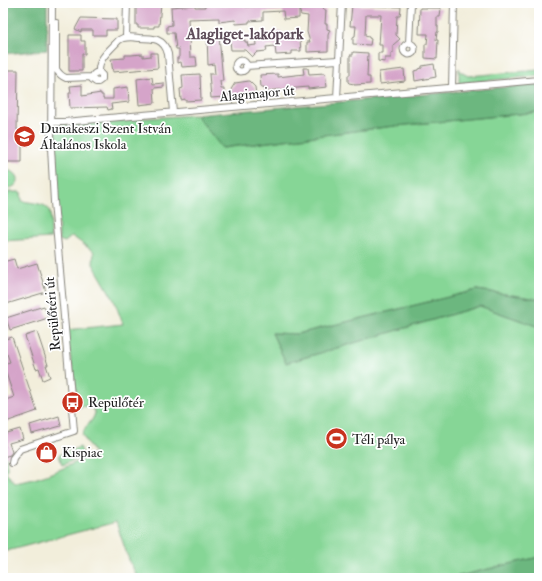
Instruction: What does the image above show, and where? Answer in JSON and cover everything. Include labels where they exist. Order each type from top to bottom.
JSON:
[{"type":"street","name":"Repülőtéri út","points":[[12,463],[13,458],[20,449],[74,431],[54,202],[51,148],[52,3]]},
{"type":"street","points":[[56,3],[56,69],[60,74],[66,78],[92,77],[92,79],[98,82],[102,79],[98,66],[100,61],[119,40],[126,37],[156,39],[164,44],[168,54],[173,112]]},
{"type":"street","points":[[126,37],[127,3]]},
{"type":"street","points":[[337,98],[342,3]]},
{"type":"street","points":[[409,43],[411,3]]},
{"type":"street","points":[[452,88],[454,3]]},
{"type":"street","points":[[246,66],[338,60]]},
{"type":"street","name":"Alagimajor út","points":[[64,122],[539,80]]},
{"type":"street","points":[[51,108],[55,116],[64,122]]},
{"type":"street","points":[[52,122],[64,122]]},
{"type":"green space","points":[[3,3],[47,3],[47,50],[3,54]]},
{"type":"green space","points":[[459,68],[461,72],[468,76],[539,70],[539,76],[459,83]]},
{"type":"green space","points":[[539,84],[539,112],[386,127],[222,148],[196,115]]},
{"type":"green space","points":[[539,112],[539,299],[477,290],[297,334],[272,333],[286,363],[480,306],[539,327],[539,557],[451,578],[138,578],[129,560],[116,522],[3,552],[3,457],[6,456],[6,473],[15,483],[46,475],[94,453],[82,435],[85,428],[93,419],[95,413],[89,406],[79,407],[66,330],[123,324],[114,300],[93,264],[94,252],[72,236],[65,242],[59,240],[55,124],[196,115],[223,148],[386,127]]},
{"type":"green space","points":[[3,170],[10,171],[17,176],[18,180],[14,186],[3,189]]},
{"type":"green space","points":[[8,192],[21,192],[22,201],[40,204],[48,209],[51,219],[51,238],[3,241],[3,195],[8,195]]},
{"type":"green space","points":[[477,290],[539,299],[539,327],[480,306],[286,363],[272,333],[297,334]]},
{"type":"green space","points":[[80,447],[84,456],[62,465],[59,455]]},
{"type":"green space","points":[[539,557],[539,578],[451,578]]},
{"type":"building","points":[[136,3],[161,3],[159,26],[154,26],[154,28],[138,28],[138,25],[136,25]]},
{"type":"building","points":[[267,3],[298,3],[298,7],[309,8],[309,3],[322,4],[324,10],[326,10],[325,24],[327,24],[327,29],[330,30],[328,35],[328,51],[307,52],[307,42],[310,42],[307,32],[308,16],[301,15],[299,9],[299,18],[284,19],[283,11],[263,12],[263,20],[249,21],[249,23],[236,24],[235,20],[219,22],[219,18],[188,19],[190,57],[196,57],[197,66],[182,67],[181,62],[177,63],[177,58],[179,58],[179,49],[176,49],[174,33],[167,33],[167,26],[172,25],[171,7],[195,5],[195,7],[205,7],[205,5],[223,4],[223,6],[246,4],[246,7],[267,6]]},
{"type":"building","points":[[352,5],[401,7],[400,16],[397,16],[396,35],[400,39],[393,45],[393,53],[391,53],[391,58],[385,58],[385,62],[378,61],[378,53],[382,53],[382,45],[379,45],[381,15],[366,15],[365,36],[371,39],[370,45],[353,44],[356,26],[350,26]]},
{"type":"building","points":[[420,8],[441,8],[440,17],[437,17],[437,59],[425,58],[425,44],[427,44],[428,34],[419,34]]},
{"type":"building","points":[[81,18],[117,19],[117,30],[106,30],[106,35],[93,35],[93,30],[81,30],[81,32],[75,29]]},
{"type":"building","points":[[281,31],[281,34],[285,34],[285,37],[294,36],[294,38],[300,39],[301,51],[292,51],[292,54],[276,55],[275,46],[266,47],[267,51],[257,52],[252,57],[245,50],[231,50],[230,41],[228,38],[233,33],[241,40],[245,40],[248,46],[256,45],[255,35],[262,35],[263,37],[272,36],[274,32]]},
{"type":"building","points":[[218,33],[223,81],[220,81],[221,89],[224,89],[224,97],[211,98],[209,74],[215,74],[214,64],[208,65],[207,34]]},
{"type":"building","points":[[69,35],[81,35],[81,41],[85,41],[85,54],[82,54],[82,71],[69,71]]},
{"type":"building","points":[[353,52],[368,53],[367,77],[370,77],[370,84],[354,85],[348,82],[348,75],[350,75],[350,55],[353,55]]},
{"type":"building","points":[[151,53],[157,53],[158,68],[113,72],[111,59],[125,58],[125,55],[143,54],[143,57],[151,56]]},
{"type":"building","points":[[434,64],[436,77],[415,81],[414,71],[419,70],[422,66]]},
{"type":"building","points":[[303,68],[308,68],[309,74],[325,73],[327,87],[308,89],[308,87],[265,91],[264,87],[261,87],[260,75],[278,74],[278,77],[304,74]]},
{"type":"building","points":[[404,69],[405,81],[380,84],[379,72]]},
{"type":"building","points":[[3,70],[18,70],[17,130],[22,130],[22,162],[3,162],[3,122],[5,122],[5,105],[3,105],[3,97],[5,97],[5,78],[3,78]]},
{"type":"building","points":[[200,74],[201,100],[181,100],[180,89],[183,88],[182,75]]},
{"type":"building","points":[[152,77],[153,84],[164,83],[164,87],[154,88],[155,103],[139,105],[137,79]]},
{"type":"building","points":[[249,81],[255,87],[256,94],[227,96],[235,83]]},
{"type":"building","points":[[82,85],[82,96],[101,93],[101,95],[103,95],[103,99],[113,99],[113,89],[128,87],[129,102],[111,104],[112,109],[108,110],[107,107],[70,108],[70,86]]},
{"type":"building","points":[[14,259],[17,269],[37,263],[46,292],[3,305],[3,262]]},
{"type":"building","points":[[44,306],[48,318],[10,330],[6,318]]},
{"type":"building","points":[[37,332],[48,365],[46,365],[50,377],[43,380],[39,368],[36,369],[25,336]]},
{"type":"building","points":[[12,337],[37,411],[3,423],[3,401],[14,397],[3,364],[10,362],[7,354],[3,355],[3,340]]},
{"type":"building","points":[[59,416],[61,426],[32,434],[30,425]]},
{"type":"building","points":[[20,429],[23,439],[9,443],[12,452],[10,455],[3,457],[3,448],[5,447],[3,434]]},
{"type":"place","name":"Dunakeszi Szent István Általános Iskola","points":[[25,136]]},
{"type":"place","name":"Repülőtér","points":[[72,402]]},
{"type":"place","name":"Téli pálya","points":[[337,439]]},
{"type":"place","name":"Kispiac","points":[[46,452]]},
{"type":"district","name":"Alagliget-lakópark","points":[[245,33]]}]
